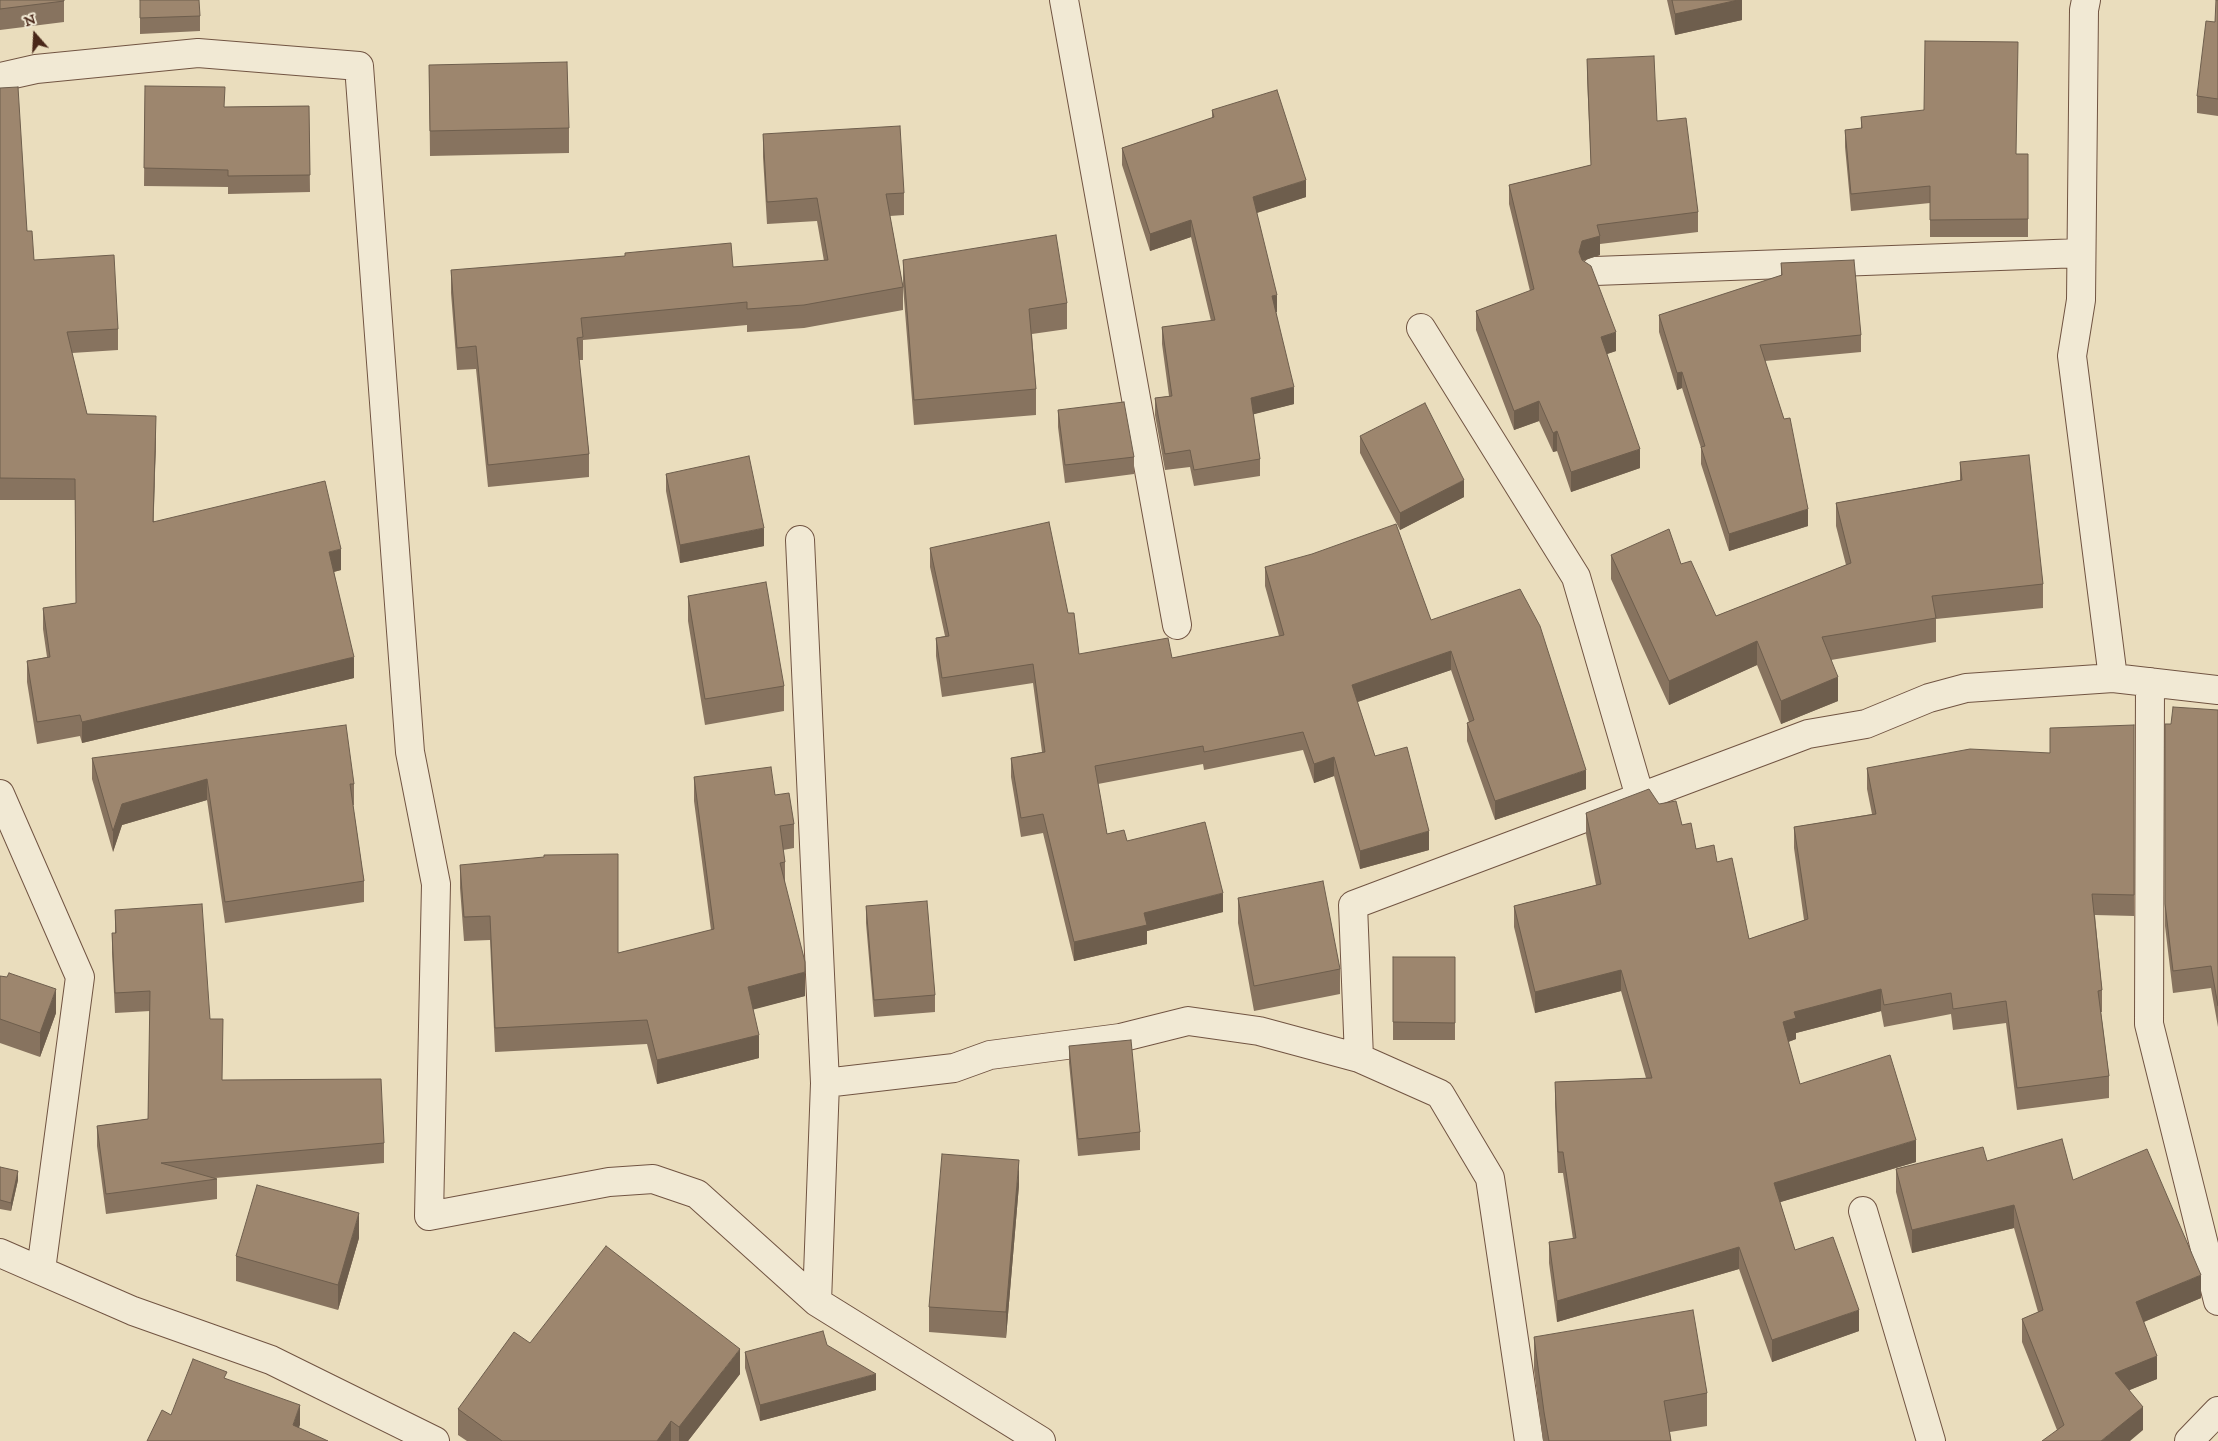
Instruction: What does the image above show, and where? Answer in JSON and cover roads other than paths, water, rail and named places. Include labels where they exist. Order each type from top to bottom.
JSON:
[{"type":"street","points":[[1064,0],[1177,625]]},
{"type":"street","points":[[2086,0],[2084,10],[2081,300],[2072,356],[2113,678]]},
{"type":"street","points":[[0,77],[36,69],[198,53],[359,66],[410,752],[436,884],[429,1216],[609,1182],[653,1179],[697,1194],[817,1302],[1041,1441]]},
{"type":"street","points":[[1595,271],[2081,253]]},
{"type":"street","points":[[1421,328],[1576,577],[1640,797]]},
{"type":"street","points":[[800,540],[825,1083],[817,1302]]},
{"type":"street","points":[[1359,1058],[1353,905],[1808,734],[1866,724],[1929,698],[1966,688],[2113,678],[2218,690]]},
{"type":"street","points":[[2150,682],[2149,1024],[2218,1301]]},
{"type":"street","points":[[0,794],[80,977],[41,1270]]},
{"type":"street","points":[[825,1083],[954,1068],[990,1056],[1120,1038],[1188,1021],[1258,1031],[1359,1058],[1440,1094],[1490,1178],[1529,1441]]},
{"type":"street","points":[[1864,1211],[1931,1441]]},
{"type":"street","points":[[0,1252],[133,1311],[271,1360],[435,1441]]},
{"type":"street","points":[[2189,1441],[2218,1411]]}]
